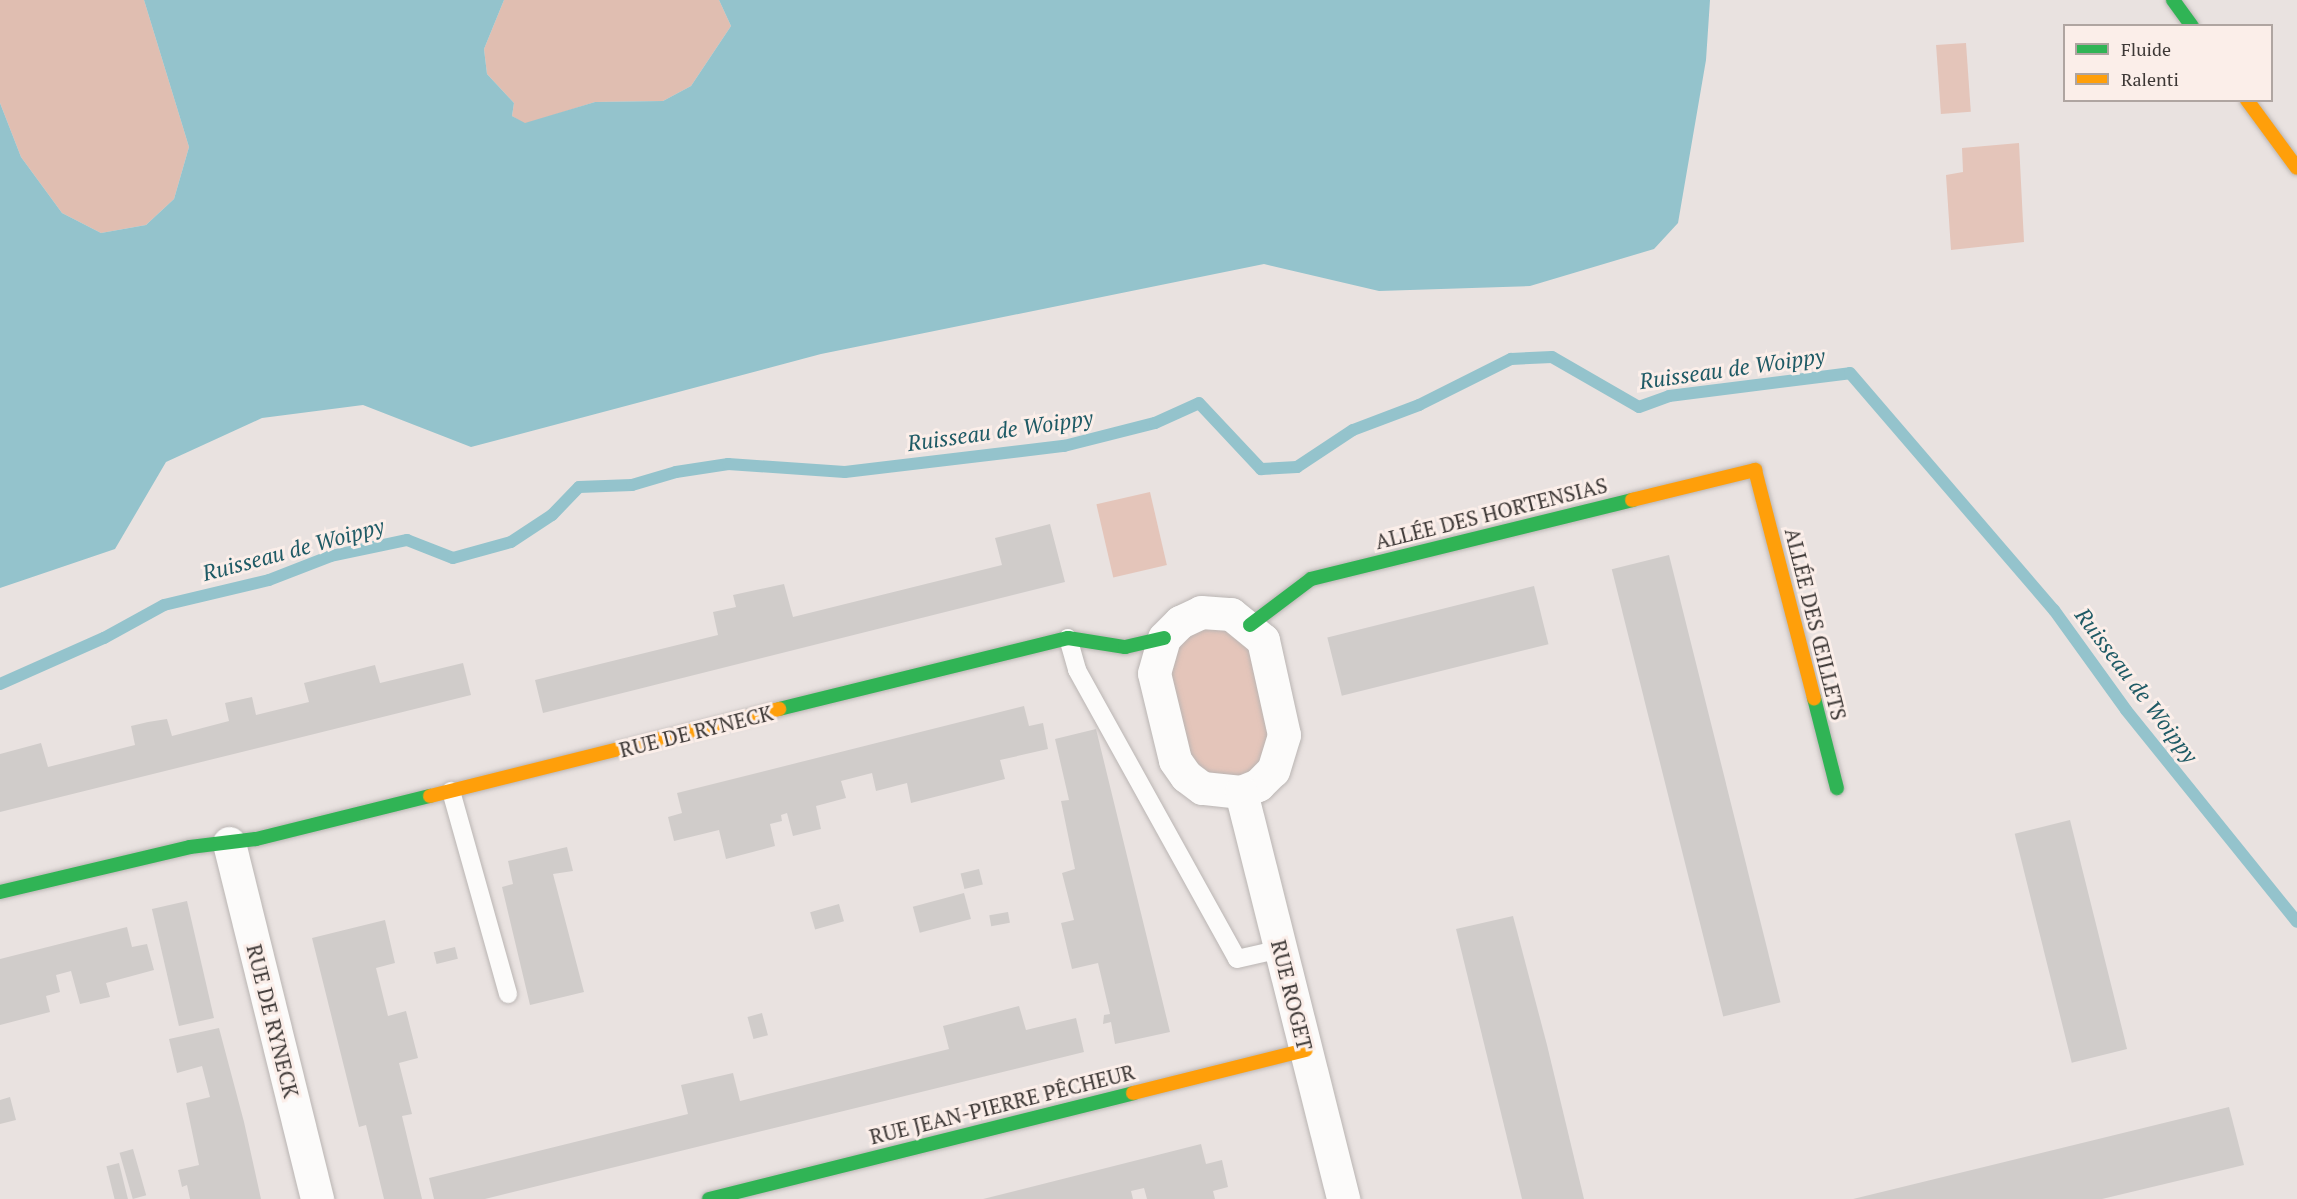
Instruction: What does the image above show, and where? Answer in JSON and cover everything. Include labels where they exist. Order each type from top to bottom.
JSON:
[{"type":"street","points":[[2173,0],[2191,24]]},
{"type":"street","points":[[2248,102],[2297,168]]},
{"type":"street","name":"ALLÉE DES HORTENSIAS","points":[[1250,626],[1311,579],[1755,470]]},
{"type":"street","name":"ALLÉE DES ŒILLETS","points":[[1755,470],[1837,788]]},
{"type":"street","points":[[1201,612],[1231,614],[1250,626],[1263,640],[1284,735],[1273,770],[1258,784],[1241,792],[1202,788],[1175,760],[1154,673],[1164,639],[1180,622],[1201,612]]},
{"type":"street","name":"RUE DE RYNECK","points":[[0,892],[190,847],[229,843],[451,791],[1068,639],[1125,647],[1164,639]]},
{"type":"street","name":"RUE ROGET","points":[[1241,792],[1343,1199]]},
{"type":"street","name":"RUE DE RYNECK","points":[[229,843],[317,1199]]},
{"type":"street","name":"RUE JEAN-PIERRE PÊCHEUR","points":[[716,1198],[1305,1050]]},
{"type":"lane","points":[[1068,639],[1077,670],[1237,958],[1281,949]]},
{"type":"lane","points":[[451,791],[508,994]]},
{"type":"shaded area","points":[[0,0],[144,0],[189,147],[174,199],[146,225],[101,233],[62,213],[21,157],[0,103]]},
{"type":"shaded area","points":[[504,0],[719,0],[731,26],[691,86],[663,101],[595,102],[525,124],[512,116],[514,103],[487,74],[484,49]]},
{"type":"shaded area","points":[[1966,43],[1971,112],[1941,114],[1936,45]]},
{"type":"shaded area","points":[[2019,143],[2024,242],[1951,250],[1946,175],[1963,172],[1962,148]]},
{"type":"shaded area","points":[[1150,492],[1167,565],[1113,577],[1096,504]]},
{"type":"shaded area","points":[[1203,626],[1228,628],[1249,645],[1271,737],[1264,762],[1241,779],[1203,773],[1188,755],[1167,670],[1176,642]]},
{"type":"water","points":[[144,0],[504,0],[484,49],[487,74],[514,103],[512,116],[525,123],[595,102],[663,101],[691,86],[731,26],[719,0],[1710,0],[1706,60],[1678,223],[1654,249],[1530,286],[1379,291],[1264,264],[821,354],[471,447],[363,405],[262,418],[166,462],[115,549],[0,588],[0,103],[21,157],[62,213],[101,233],[146,225],[174,199],[189,147]]},
{"type":"building","points":[[1050,524],[1065,582],[543,713],[535,680],[718,635],[713,612],[736,607],[733,595],[784,584],[793,617],[1002,565],[995,538]]},
{"type":"building","points":[[1669,555],[1781,1002],[1723,1017],[1612,569]]},
{"type":"building","points":[[1534,586],[1549,644],[1342,696],[1327,638]]},
{"type":"building","points":[[463,663],[471,695],[0,812],[0,754],[41,743],[48,767],[135,745],[131,726],[167,719],[172,736],[229,721],[225,703],[252,697],[256,715],[309,702],[304,683],[375,665],[380,683]]},
{"type":"building","points":[[1024,706],[1029,726],[1043,723],[1048,749],[1000,760],[1005,779],[911,803],[907,783],[876,791],[872,773],[841,781],[846,798],[816,806],[821,829],[793,836],[787,813],[781,815],[782,821],[770,824],[775,846],[726,859],[719,830],[674,841],[668,817],[682,813],[677,793]]},
{"type":"building","points":[[1096,729],[1170,1032],[1115,1044],[1111,1022],[1103,1024],[1104,1015],[1110,1014],[1098,963],[1072,969],[1061,923],[1074,920],[1062,873],[1075,869],[1061,801],[1069,800],[1055,739]]},
{"type":"building","points":[[2070,820],[2127,1049],[2072,1063],[2015,834]]},
{"type":"building","points":[[567,847],[573,871],[553,874],[584,992],[530,1005],[502,887],[513,884],[508,861]]},
{"type":"building","points":[[979,869],[983,885],[964,889],[961,874]]},
{"type":"building","points":[[964,893],[971,919],[920,933],[913,907]]},
{"type":"building","points":[[187,901],[214,1018],[179,1026],[152,909]]},
{"type":"building","points":[[839,904],[844,921],[815,930],[810,912]]},
{"type":"building","points":[[1008,912],[1010,923],[991,926],[989,915]]},
{"type":"building","points":[[1513,916],[1584,1199],[1522,1199],[1456,929]]},
{"type":"building","points":[[385,920],[395,963],[376,968],[388,1016],[406,1011],[418,1058],[399,1063],[412,1114],[402,1116],[422,1199],[384,1199],[366,1125],[359,1127],[312,938]]},
{"type":"building","points":[[127,927],[132,947],[147,944],[154,970],[106,983],[110,997],[80,1004],[71,971],[56,975],[60,992],[46,996],[50,1012],[0,1025],[0,959]]},
{"type":"building","points":[[455,947],[458,959],[437,964],[434,952]]},
{"type":"building","points":[[1019,1006],[1026,1030],[1076,1018],[1084,1052],[485,1199],[434,1199],[429,1178],[688,1114],[681,1085],[733,1073],[740,1101],[949,1049],[943,1026]]},
{"type":"building","points":[[762,1013],[768,1035],[753,1039],[748,1017]]},
{"type":"building","points":[[219,1028],[244,1122],[261,1199],[190,1199],[187,1185],[182,1187],[178,1170],[199,1165],[186,1103],[210,1097],[202,1066],[177,1073],[169,1039]]},
{"type":"building","points":[[10,1097],[16,1120],[0,1124],[0,1100]]},
{"type":"building","points":[[2229,1107],[2244,1165],[2102,1199],[1853,1199]]},
{"type":"building","points":[[1201,1144],[1206,1164],[1222,1160],[1228,1187],[1213,1191],[1215,1199],[1147,1199],[1144,1188],[1131,1191],[1133,1199],[983,1199]]},
{"type":"building","points":[[133,1149],[146,1195],[133,1199],[120,1153]]},
{"type":"building","points":[[119,1163],[128,1199],[115,1199],[106,1166]]},
{"type":"waterway","name":"Ruisseau de Woippy","points":[[0,684],[104,638],[164,605],[269,580],[331,556],[407,540],[453,558],[511,542],[552,515],[579,487],[632,485],[676,472],[728,464],[845,472],[1064,446],[1155,423],[1199,403],[1261,469],[1297,467],[1353,430],[1419,405],[1511,359],[1552,357],[1639,407],[1669,396],[1850,373],[2054,610],[2126,710],[2297,922]]},
{"type":"traffic: fast","points":[[2173,0],[2191,24]]},
{"type":"traffic: fast","points":[[1250,625],[1311,579],[1632,500]]},
{"type":"traffic: fast","points":[[779,709],[1068,638],[1125,647],[1164,638]]},
{"type":"traffic: fast","points":[[1814,698],[1837,788]]},
{"type":"traffic: fast","points":[[0,892],[190,847],[256,839],[430,796]]},
{"type":"traffic: fast","points":[[709,1199],[1133,1093]]},
{"type":"traffic: slow","points":[[2248,102],[2297,168]]},
{"type":"traffic: slow","points":[[1632,500],[1755,470],[1814,698]]},
{"type":"traffic: slow","points":[[430,796],[779,709]]},
{"type":"traffic: slow","points":[[1133,1093],[1306,1050]]}]
